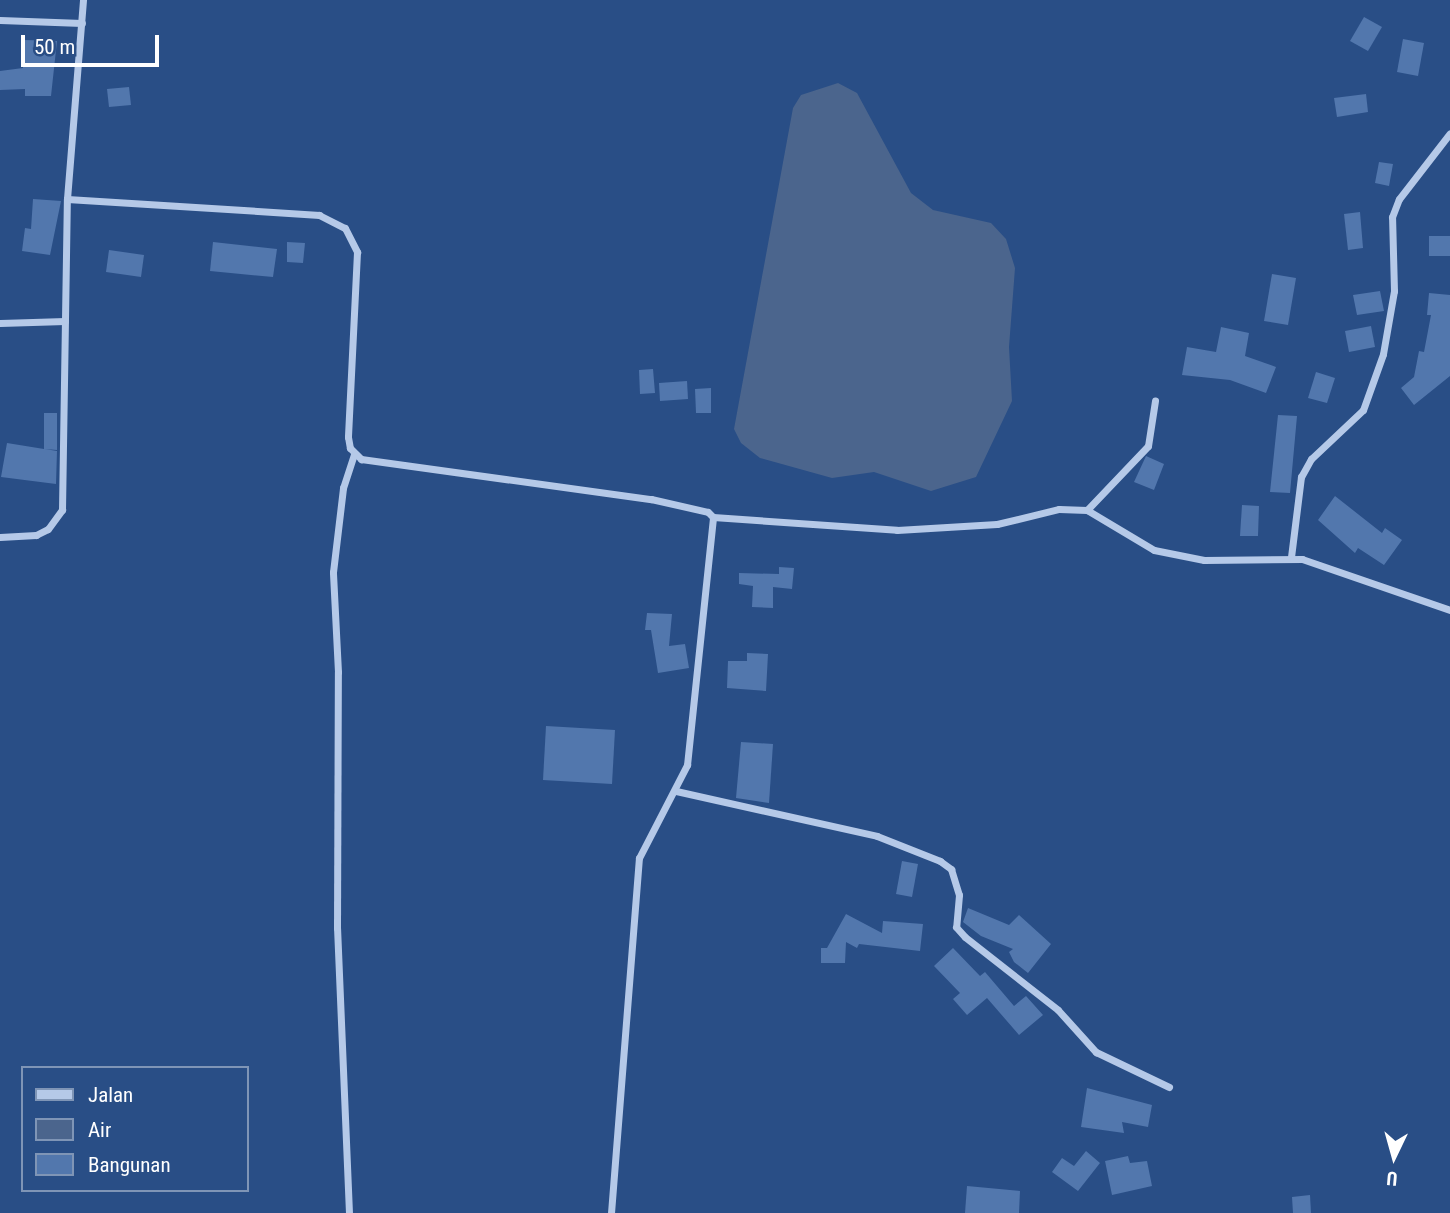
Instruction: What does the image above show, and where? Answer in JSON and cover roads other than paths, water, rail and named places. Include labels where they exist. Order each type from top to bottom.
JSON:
[{"type":"street","points":[[0,537],[36,535],[48,529],[62,510],[67,200],[83,0]]},
{"type":"street","points":[[0,20],[82,23]]},
{"type":"street","points":[[1291,557],[1301,477],[1311,459],[1363,410],[1379,367],[1391,324],[1392,217],[1399,200],[1450,133]]},
{"type":"street","points":[[67,200],[319,215],[345,228],[358,252],[348,437],[354,455],[343,488],[333,572],[338,673],[337,928],[349,1213]]},
{"type":"street","points":[[0,323],[65,321]]},
{"type":"street","points":[[1087,510],[1148,446],[1155,401]]},
{"type":"street","points":[[354,455],[421,470],[651,499],[713,517],[897,530],[997,524],[1059,509],[1087,510],[1139,543],[1175,555],[1204,560],[1291,557],[1450,610]]},
{"type":"street","points":[[611,1213],[639,858],[644,840],[676,791],[687,765],[694,730],[713,517]]},
{"type":"street","points":[[676,791],[877,836],[940,861],[950,869],[955,882],[959,895],[956,927],[965,937],[1058,1010],[1096,1052],[1169,1087]]},
{"type":"water","points":[[838,83],[857,93],[911,193],[933,210],[991,223],[1006,239],[1015,268],[1009,347],[1012,401],[976,477],[931,491],[874,472],[832,478],[760,458],[741,443],[734,429],[793,108],[801,95]]}]
